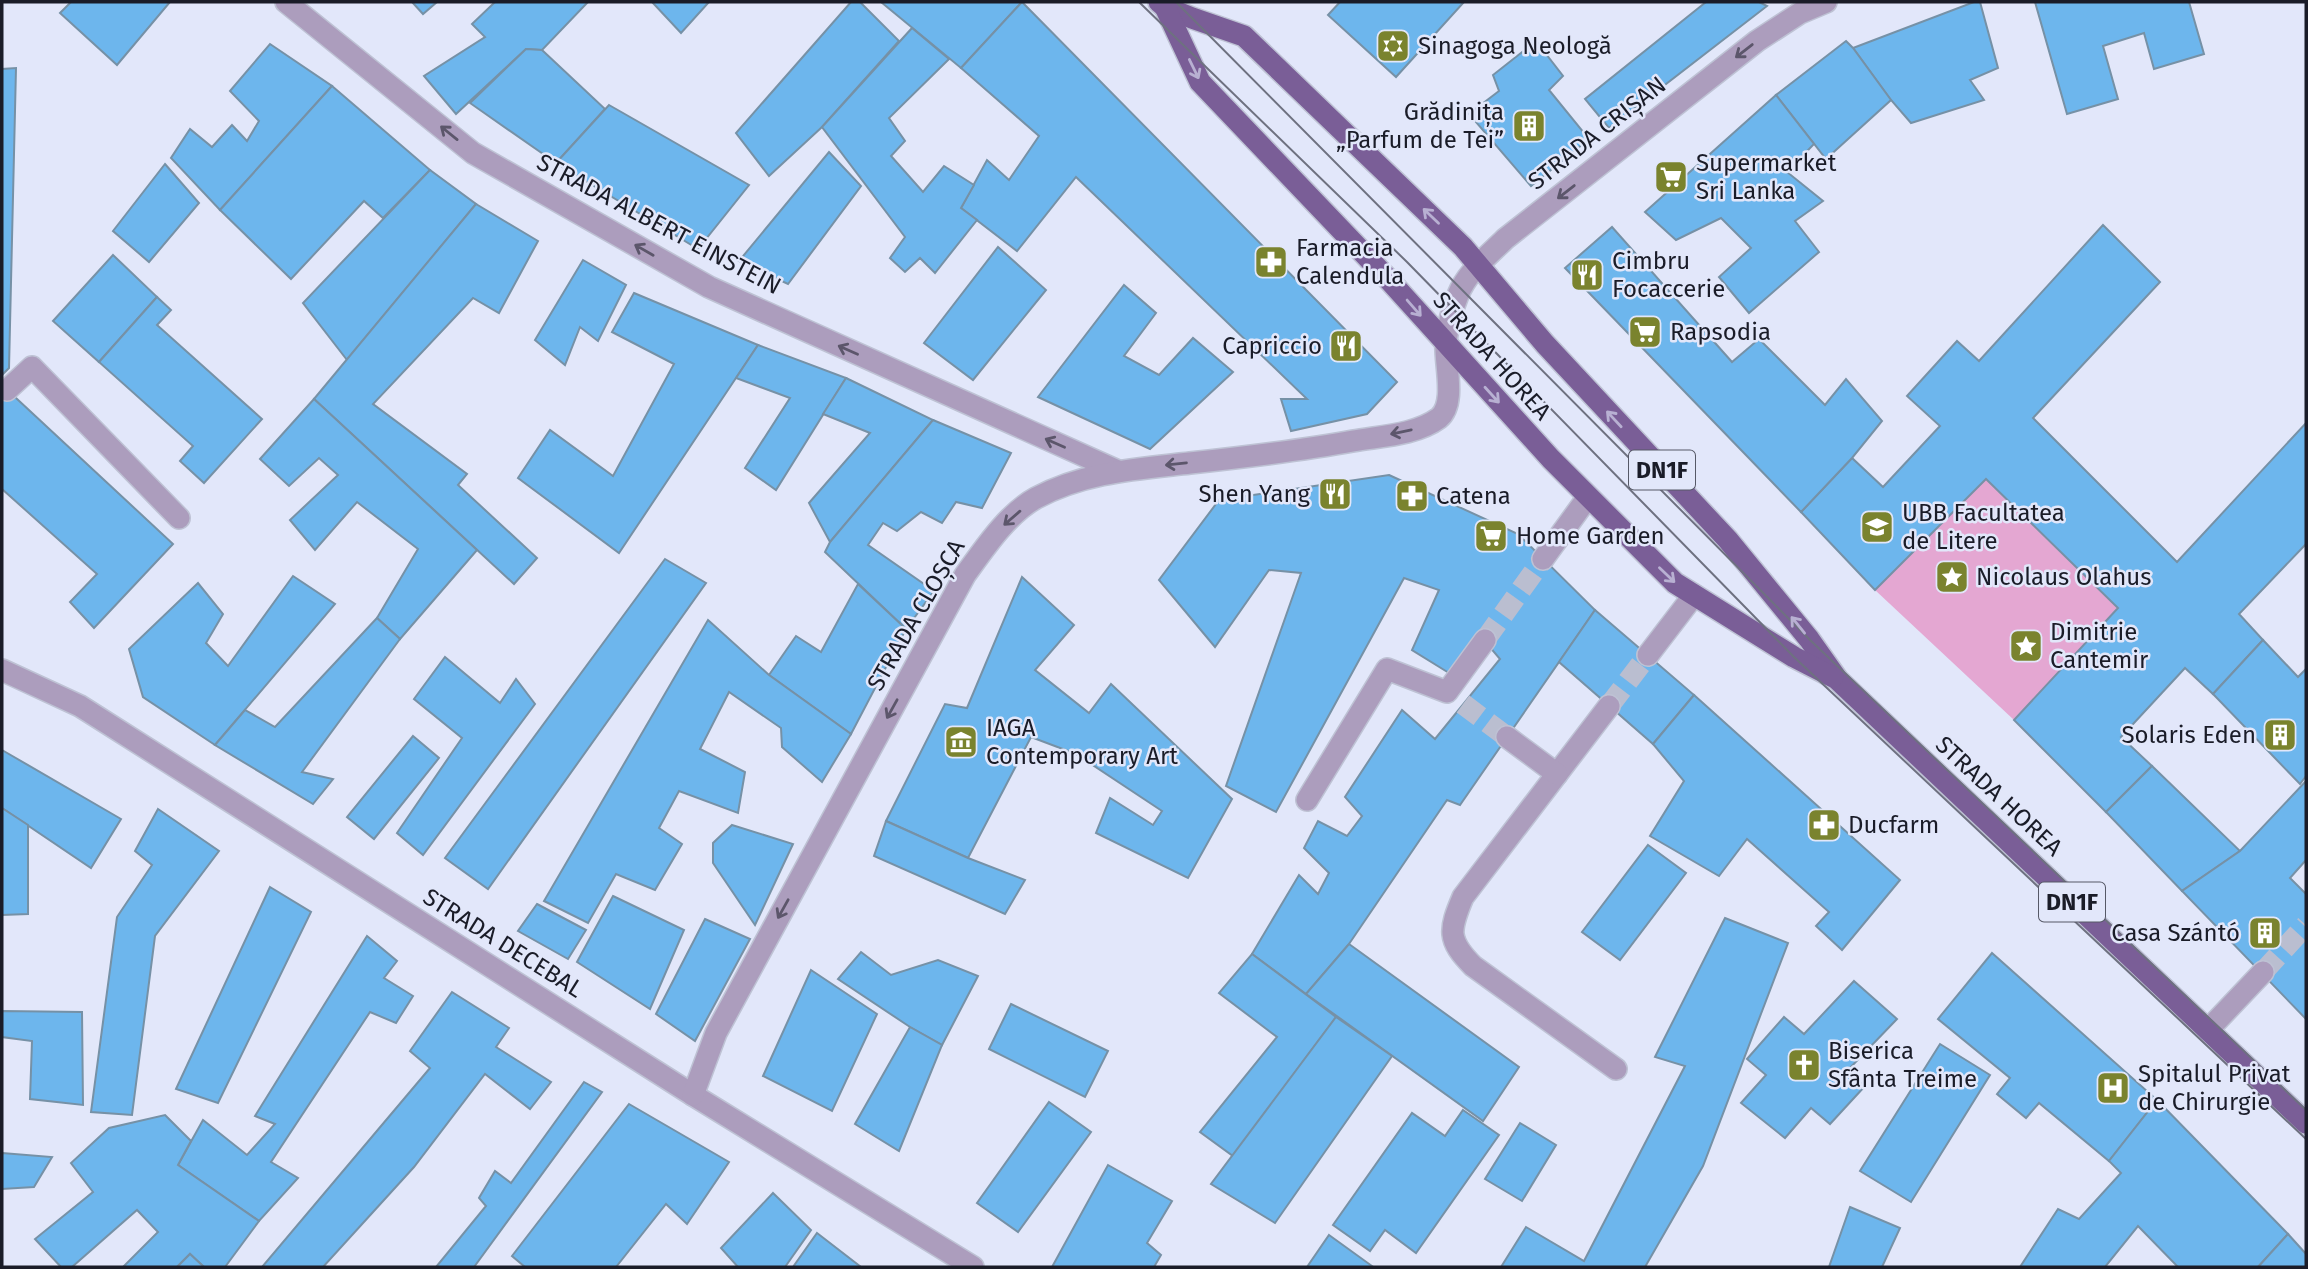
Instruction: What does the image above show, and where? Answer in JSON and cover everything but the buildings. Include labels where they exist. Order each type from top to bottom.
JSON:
[{"type":"main road","name":"STRADA HOREA","points":[[1162,4],[1244,37],[1444,228],[1479,264],[1571,373],[1728,540],[1809,639],[1838,680],[2306,1123]]},
{"type":"main road","name":"STRADA HOREA","points":[[1162,4],[1200,82],[1376,265],[1551,459],[1675,583],[1794,657],[1838,680]]},
{"type":"street","name":"STRADA ALBERT EINSTEIN","points":[[286,2],[474,153],[709,287],[1118,471]]},
{"type":"street","name":"STRADA CRIȘAN","points":[[1446,344],[1451,314],[1469,274],[1506,239],[1757,41],[1794,7],[1826,2]]},
{"type":"street","name":"STRADA CLOȘCA","points":[[693,1095],[716,1033],[965,575],[999,529],[1034,499],[1076,481],[1118,471],[1308,450],[1425,426],[1446,410],[1446,344]]},
{"type":"street","points":[[6,390],[32,367],[179,518]]},
{"type":"street","points":[[1543,559],[1588,496]]},
{"type":"street","points":[[1648,655],[1694,595]]},
{"type":"street","points":[[1307,800],[1387,669],[1455,698],[1485,640]]},
{"type":"street","name":"STRADA DECEBAL","points":[[2,670],[80,706],[693,1095],[972,1267]]},
{"type":"street","points":[[1609,706],[1463,897],[1454,918],[1451,936],[1459,953],[1473,967],[1616,1069]]},
{"type":"street","points":[[1507,737],[1557,774]]},
{"type":"street","points":[[2208,1030],[2263,972]]},
{"type":"shaded area","points":[[1986,479],[2118,608],[2014,720],[1875,590]]},
{"type":"tunnel","points":[[1485,640],[1543,559]]},
{"type":"tunnel","points":[[1609,706],[1648,655]]},
{"type":"tunnel","points":[[1463,704],[1507,737]]},
{"type":"tunnel","points":[[2263,972],[2306,925]]},
{"type":"tram line","points":[[1139,2],[1407,262],[1794,657],[2306,1139]]},
{"type":"tram line","points":[[1176,2],[1809,639],[2306,1110]]},
{"type":"place","name":"Sinagoga Neologă","points":[[1393,46]]},
{"type":"place","name":"Grădinița „Parfum de Tei”","points":[[1529,126]]},
{"type":"place","name":"Supermarket Sri Lanka","points":[[1671,177]]},
{"type":"place","name":"Farmacia Calendula","points":[[1271,262]]},
{"type":"place","name":"Cimbru Focaccerie","points":[[1587,275]]},
{"type":"place","name":"Rapsodia","points":[[1645,332]]},
{"type":"place","name":"Capriccio","points":[[1346,346]]},
{"type":"place","name":"Shen Yang","points":[[1335,494]]},
{"type":"place","name":"Catena","points":[[1412,496]]},
{"type":"place","name":"UBB Facultatea de Litere","points":[[1877,527]]},
{"type":"place","name":"Home Garden","points":[[1491,536]]},
{"type":"place","name":"Nicolaus Olahus","points":[[1952,577]]},
{"type":"place","name":"Dimitrie Cantemir","points":[[2026,646]]},
{"type":"place","name":"Solaris Eden","points":[[2280,735]]},
{"type":"place","name":"IAGA Contemporary Art","points":[[961,742]]},
{"type":"place","name":"Ducfarm","points":[[1824,825]]},
{"type":"place","name":"Casa Szántó","points":[[2265,933]]},
{"type":"place","name":"Biserica Sfânta Treime","points":[[1804,1065]]},
{"type":"place","name":"Spitalul Privat de Chirurgie","points":[[2113,1088]]}]
